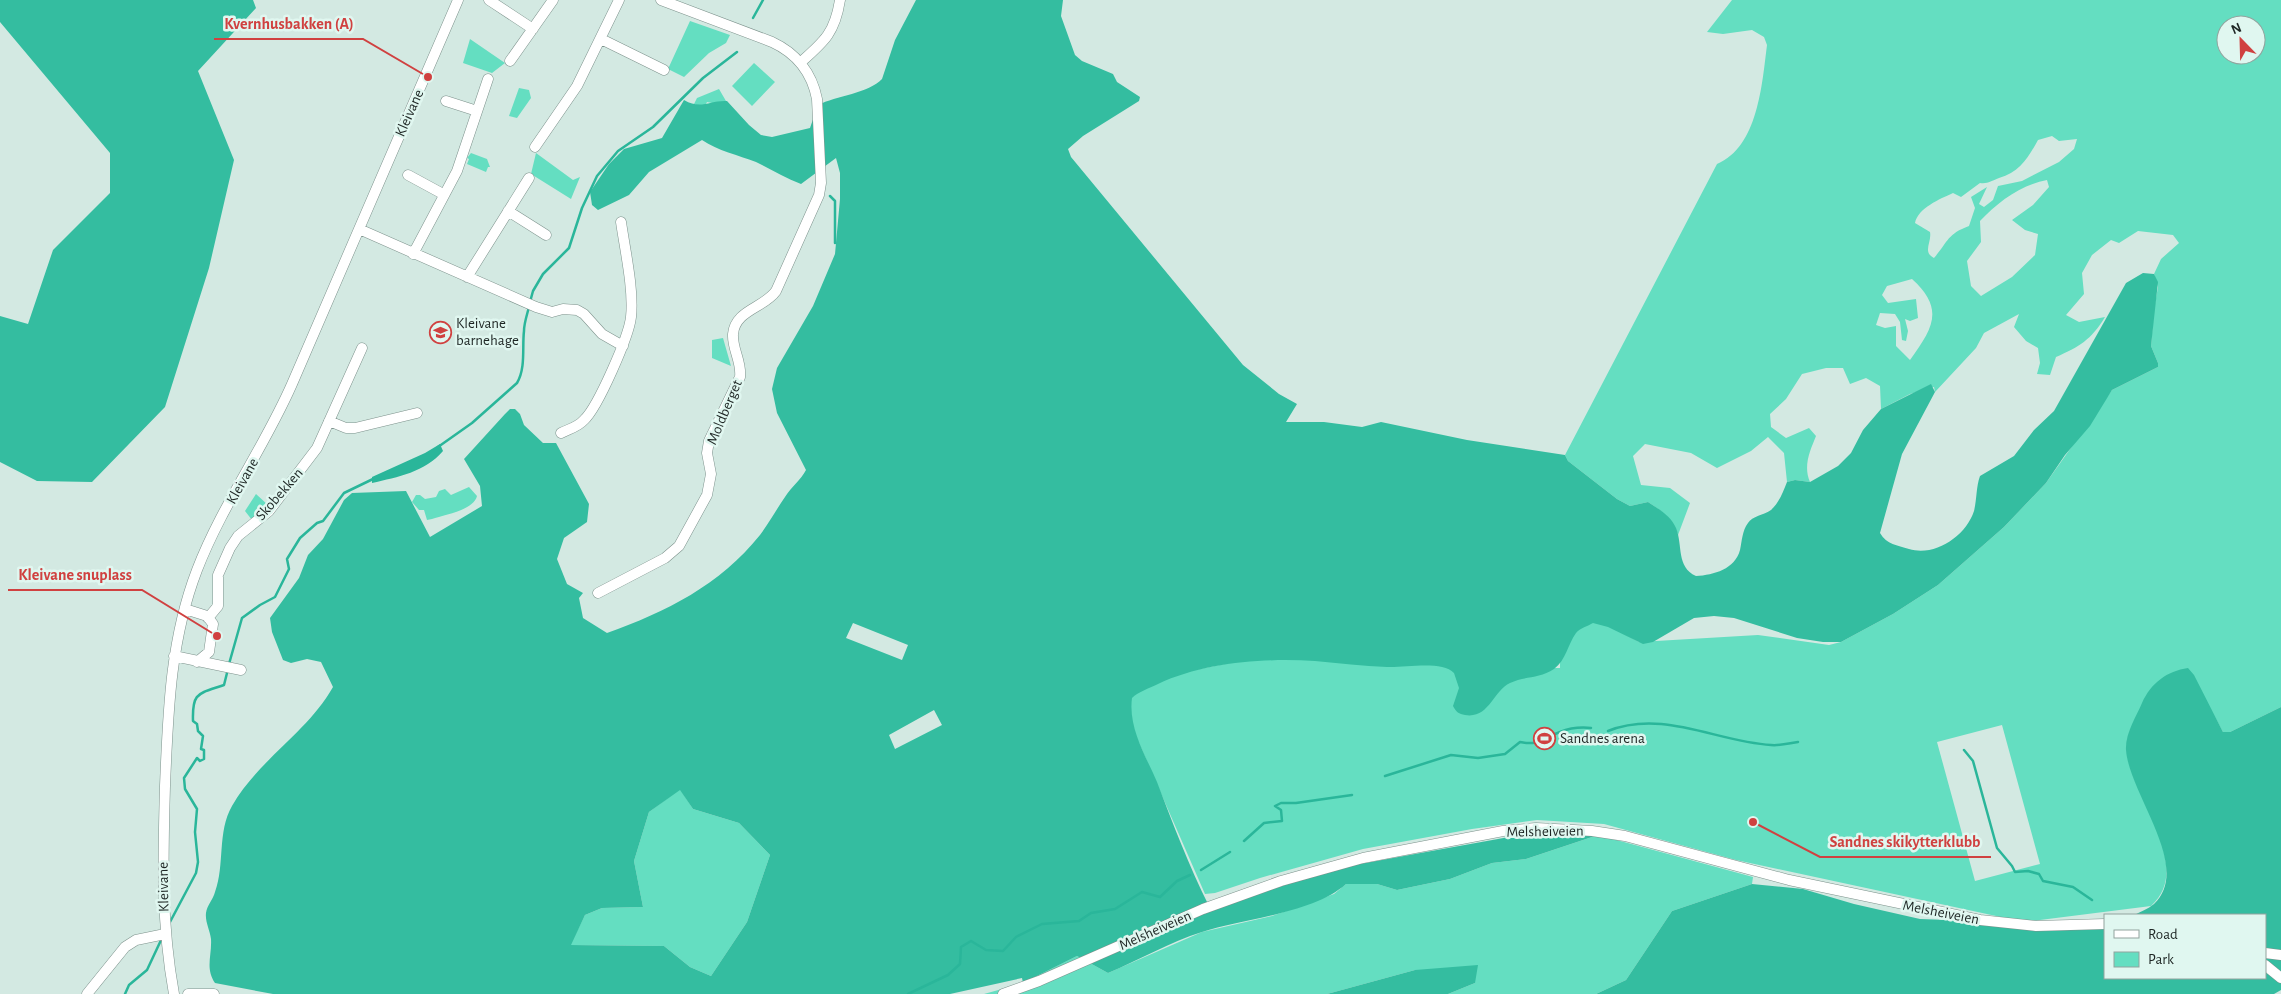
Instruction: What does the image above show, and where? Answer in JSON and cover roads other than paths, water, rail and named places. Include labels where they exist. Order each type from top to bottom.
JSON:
[{"type":"street","name":"Kleivane","points":[[174,994],[165,934],[162,872],[168,708],[174,656],[185,609],[197,570],[209,544],[280,411],[458,0]]},
{"type":"street","points":[[490,0],[532,28]]},
{"type":"street","points":[[510,61],[553,0]]},
{"type":"street","points":[[536,147],[577,86],[602,39],[619,0]]},
{"type":"street","name":"Moldberget","points":[[598,593],[677,550],[707,495],[710,474],[707,453],[709,441],[740,377],[740,368],[732,336],[734,326],[740,317],[768,299],[776,291],[820,195],[817,99],[815,89],[801,62],[780,46],[661,0]]},
{"type":"street","points":[[690,10],[694,0]]},
{"type":"street","points":[[801,62],[836,25],[840,0]]},
{"type":"street","points":[[602,39],[664,70]]},
{"type":"street","points":[[413,254],[463,156],[488,79]]},
{"type":"street","points":[[446,101],[477,111]]},
{"type":"street","points":[[408,175],[444,194]]},
{"type":"street","points":[[466,277],[529,178]]},
{"type":"street","points":[[508,211],[546,235]]},
{"type":"street","points":[[561,433],[579,425],[591,412],[623,346],[631,317],[632,305],[621,222]]},
{"type":"street","points":[[359,229],[546,311],[576,310],[584,314],[602,334],[623,346]]},
{"type":"street","name":"Skobekken","points":[[208,618],[218,606],[218,575],[233,542],[268,511],[317,448],[362,348]]},
{"type":"street","points":[[329,421],[346,428],[355,428],[417,413]]},
{"type":"street","points":[[185,609],[208,618],[213,624],[210,648],[206,655],[197,662]]},
{"type":"street","points":[[174,656],[241,670]]},
{"type":"street","name":"Melsheiveien","points":[[1003,994],[1039,982],[1203,909],[1281,881],[1372,856],[1503,831],[1536,828],[1592,831],[1625,836],[1789,880],[1989,921],[2036,926],[2104,924]]},
{"type":"street","points":[[86,994],[125,947],[136,940],[165,934]]},
{"type":"street","points":[[2266,953],[2281,955]]},
{"type":"street","points":[[2266,966],[2281,978]]},
{"type":"street","points":[[188,994],[214,994]]},
{"type":"waterway","points":[[753,18],[763,0]]},
{"type":"waterway","points":[[530,302],[533,291],[543,274],[569,248],[582,208],[597,176],[618,151],[653,127],[703,78],[737,52]]},
{"type":"waterway","points":[[830,196],[835,201],[835,243]]},
{"type":"waterway","points":[[438,447],[472,423],[517,383],[522,371],[524,328],[529,307]]},
{"type":"waterway","points":[[229,664],[242,618],[275,597],[289,569],[287,559],[300,538],[317,523],[323,521],[344,493],[373,479]]},
{"type":"waterway","points":[[170,922],[196,873],[198,862],[195,832],[197,809],[185,789],[184,778],[197,758],[200,761],[204,759],[204,750],[201,749],[203,736],[198,731],[197,724],[193,721],[194,704],[198,696],[224,685],[228,669]]},
{"type":"waterway","points":[[1608,731],[1629,725],[1649,723],[1670,725],[1751,743],[1781,745],[1798,742]]},
{"type":"waterway","points":[[1385,776],[1451,755],[1478,758],[1505,754],[1520,742],[1532,743],[1568,730],[1591,728]]},
{"type":"waterway","points":[[1964,750],[1973,761],[1997,848],[2015,872],[2028,871],[2039,874],[2043,881],[2073,887],[2092,900]]},
{"type":"waterway","points":[[1244,841],[1264,823],[1282,821],[1281,810],[1275,806],[1281,803],[1296,803],[1352,795]]},
{"type":"waterway","points":[[1201,870],[1230,852]]},
{"type":"waterway","points":[[908,994],[948,975],[960,964],[961,947],[971,941],[986,950],[1003,951],[1016,937],[1042,924],[1079,921],[1091,913],[1115,909],[1142,892],[1160,897],[1177,881],[1190,875]]},
{"type":"waterway","points":[[125,994],[129,985],[147,970],[162,938]]},
{"type":"place","name":"Kvernhusbakken (A)","points":[[428,77]]},
{"type":"place","name":"Kleivane barnehage","points":[[440,332]]},
{"type":"place","name":"Kleivane snuplass","points":[[217,636]]},
{"type":"place","name":"Sandnes arena","points":[[1544,738]]},
{"type":"place","name":"Sandnes skikytterklubb","points":[[1753,822]]}]
